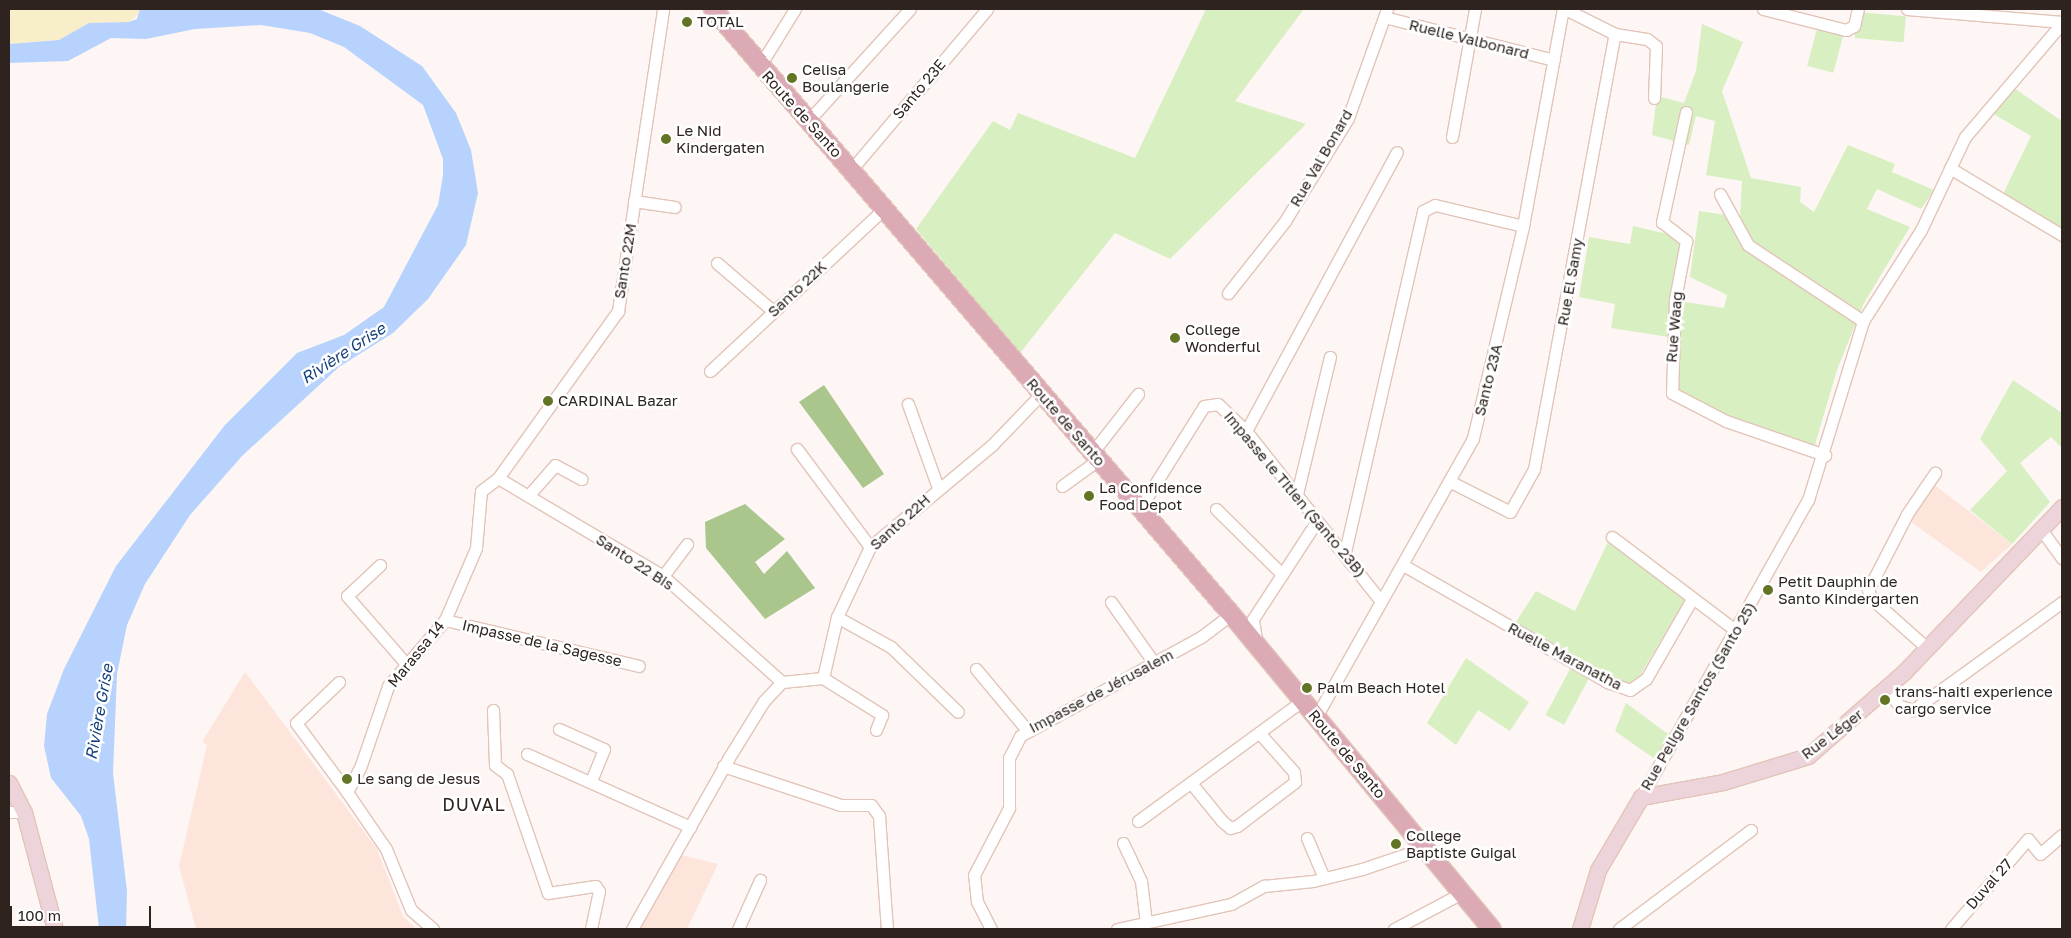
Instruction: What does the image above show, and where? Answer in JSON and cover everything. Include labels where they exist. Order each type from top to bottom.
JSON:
[{"type":"main road","name":"Route de Santo","points":[[719,11],[759,67],[885,208],[1041,394],[1231,614],[1492,929]]},
{"type":"street","name":"Santo 22M","points":[[498,478],[618,311],[656,34],[663,9]]},
{"type":"street","points":[[759,67],[796,9]]},
{"type":"street","points":[[808,121],[910,9]]},
{"type":"street","name":"Santo 23E","points":[[852,170],[987,9]]},
{"type":"street","points":[[1452,137],[1475,9]]},
{"type":"street","points":[[1564,9],[1615,34],[1647,39],[1656,46],[1654,98]]},
{"type":"street","name":"Santo 23A","points":[[1316,716],[1379,599],[1402,565],[1473,438],[1523,226],[1564,9]]},
{"type":"street","points":[[1763,9],[1846,30],[1854,26],[1858,9]]},
{"type":"street","points":[[1906,9],[2062,22]]},
{"type":"street","name":"Ruelle Valbonard","points":[[1386,13],[1470,41],[1554,60]]},
{"type":"street","name":"Rue Val Bonard","points":[[1228,293],[1285,221],[1348,118],[1386,13]]},
{"type":"street","name":"Rue Peligre Santos (Santo 25)","points":[[1580,929],[1598,870],[1808,500],[1825,455],[1863,321],[1921,230],[1950,168],[1981,116],[2062,22]]},
{"type":"street","name":"Rue El Samy","points":[[1449,481],[1510,512],[1534,469],[1615,34]]},
{"type":"street","name":"Rue Waag","points":[[1686,112],[1662,222],[1686,241],[1674,299],[1672,393],[1726,421],[1825,455]]},
{"type":"street","points":[[1246,431],[1397,152]]},
{"type":"street","points":[[1950,168],[2062,235]]},
{"type":"street","points":[[1720,194],[1736,231],[1748,244],[1863,321]]},
{"type":"street","points":[[634,201],[675,207]]},
{"type":"street","points":[[1344,552],[1423,211],[1435,205],[1523,226]]},
{"type":"street","name":"Santo 22K","points":[[710,371],[772,311],[885,208]]},
{"type":"street","points":[[717,263],[772,311]]},
{"type":"street","points":[[1297,494],[1330,357]]},
{"type":"street","name":"Santo 22H","points":[[823,678],[837,617],[870,547],[938,488],[992,445],[1041,394]]},
{"type":"street","points":[[1062,486],[1095,456],[1138,394]]},
{"type":"street","points":[[908,404],[938,488]]},
{"type":"street","name":"Impasse le Titien (Santo 23B)","points":[[1140,508],[1204,406],[1218,404],[1246,431],[1344,552],[1379,599]]},
{"type":"street","points":[[797,449],[870,547]]},
{"type":"street","points":[[528,496],[555,465],[581,479]]},
{"type":"street","points":[[1927,648],[1872,599],[1868,590],[1907,514],[1935,473]]},
{"type":"street","name":"Santo 22 Bis","points":[[498,478],[663,576],[782,682]]},
{"type":"street","name":"Marassa 14","points":[[347,792],[360,768],[388,686],[445,620],[476,548],[481,491],[498,478]]},
{"type":"street","name":"Rue Léger","points":[[1640,798],[1723,782],[1808,756],[1886,690],[2062,507]]},
{"type":"street","points":[[1216,509],[1282,574]]},
{"type":"street","points":[[1260,651],[1253,619],[1317,521]]},
{"type":"street","points":[[2040,528],[2062,558]]},
{"type":"street","points":[[1612,537],[1735,630]]},
{"type":"street","points":[[663,576],[687,544]]},
{"type":"street","name":"Ruelle Maranatha","points":[[1402,565],[1607,682],[1630,690],[1646,679],[1692,599]]},
{"type":"street","points":[[380,566],[347,596],[407,665]]},
{"type":"street","points":[[1111,602],[1154,663]]},
{"type":"street","points":[[1886,690],[1900,706],[1913,710],[2062,602]]},
{"type":"street","name":"Impasse de Jérusalem","points":[[990,929],[977,902],[974,875],[1009,808],[1009,758],[1027,730],[1154,663],[1231,614]]},
{"type":"street","points":[[837,617],[891,647],[958,712]]},
{"type":"street","name":"Impasse de la Sagesse","points":[[445,620],[639,666]]},
{"type":"street","points":[[976,669],[1027,730]]},
{"type":"street","points":[[632,929],[723,766],[764,700],[782,682],[823,678],[882,716],[876,730]]},
{"type":"street","points":[[339,682],[296,723],[386,849],[411,910],[432,929]]},
{"type":"street","points":[[1138,821],[1191,782],[1261,735],[1302,701]]},
{"type":"street","points":[[493,710],[495,765],[507,774],[548,893],[595,886],[599,891],[592,929]]},
{"type":"street","points":[[559,729],[604,750],[591,781]]},
{"type":"street","points":[[1191,782],[1222,821],[1230,828],[1236,826],[1295,782],[1294,772],[1261,735]]},
{"type":"street","points":[[527,754],[591,781],[690,827]]},
{"type":"street","points":[[723,766],[842,805],[871,805],[879,816],[887,929]]},
{"type":"street","points":[[9,783],[24,812],[55,929]]},
{"type":"street","points":[[9,812],[24,812]]},
{"type":"street","points":[[1619,929],[1750,830]]},
{"type":"street","name":"Duval 27","points":[[1951,929],[2028,839],[2040,854],[2062,835]]},
{"type":"street","points":[[1307,838],[1324,878]]},
{"type":"street","points":[[1123,843],[1141,881],[1146,923]]},
{"type":"street","points":[[1117,929],[1231,904],[1264,886],[1324,878],[1424,848]]},
{"type":"street","points":[[738,929],[760,880]]},
{"type":"street","points":[[1394,929],[1462,893]]},
{"type":"shaded area","points":[[1932,483],[2012,544],[1981,572],[1908,520]]},
{"type":"shaded area","points":[[245,672],[377,849],[403,916],[416,929],[196,929],[179,866],[207,745],[202,742]]},
{"type":"shaded area","points":[[677,854],[718,864],[687,929],[634,929]]},
{"type":"green space","points":[[1206,9],[1304,9],[1235,101],[1306,124],[1170,259],[1115,233],[1020,353],[916,229],[993,121],[1010,130],[1018,113],[1135,158]]},
{"type":"green space","points":[[1857,12],[1906,16],[1904,42],[1855,38]]},
{"type":"green space","points":[[1702,24],[1743,42],[1722,91],[1751,178],[1801,187],[1800,202],[1814,212],[1848,145],[1895,164],[1892,172],[1934,190],[1921,209],[1877,189],[1867,209],[1910,227],[1864,303],[1837,370],[1814,448],[1768,434],[1676,394],[1676,349],[1685,302],[1724,308],[1727,295],[1690,277],[1699,211],[1740,217],[1742,181],[1706,175],[1715,121],[1696,116],[1689,145],[1652,135],[1657,96],[1684,103],[1696,71]]},
{"type":"green space","points":[[1817,29],[1843,36],[1833,73],[1807,66]]},
{"type":"green space","points":[[2014,88],[2062,121],[2062,232],[2003,194],[2031,136],[1992,113]]},
{"type":"green space","points":[[1633,226],[1685,238],[1669,337],[1611,328],[1615,304],[1579,297],[1589,237],[1630,244]]},
{"type":"green space","points":[[2013,380],[2062,413],[2062,448],[2051,437],[2020,463],[2050,502],[2012,544],[1970,510],[2007,471],[1980,439]]},
{"type":"green space","points":[[824,385],[884,474],[863,488],[799,402]]},
{"type":"green space","points":[[745,504],[785,539],[755,562],[764,574],[787,551],[815,588],[765,619],[706,548],[705,522]]},
{"type":"green space","points":[[1608,542],[1685,600],[1630,692],[1514,625],[1536,591],[1575,611]]},
{"type":"green space","points":[[1466,658],[1529,702],[1510,731],[1478,710],[1456,745],[1427,723]]},
{"type":"green space","points":[[1570,669],[1589,679],[1564,725],[1546,715]]},
{"type":"green space","points":[[1626,703],[1668,734],[1656,760],[1615,731]]},
{"type":"sand","points":[[9,9],[140,9],[141,12],[129,22],[89,23],[59,40],[9,44]]},
{"type":"water","name":"Rivière Grise","points":[[140,9],[318,9],[360,26],[422,66],[456,113],[471,150],[478,193],[466,245],[428,299],[393,333],[339,367],[243,455],[190,515],[145,584],[127,625],[117,674],[113,773],[127,891],[126,929],[99,929],[89,839],[81,816],[51,778],[44,746],[47,714],[64,669],[116,566],[225,425],[297,353],[344,335],[384,307],[438,205],[443,175],[443,159],[423,105],[344,47],[310,33],[261,25],[195,29],[146,39],[111,38],[68,61],[9,63],[9,44],[59,40],[89,23],[129,22],[137,19]]},
{"type":"place","name":"TOTAL","points":[[687,22]]},
{"type":"place","name":"Celisa Boulangerie","points":[[792,78]]},
{"type":"place","name":"Le Nid Kindergaten","points":[[666,139]]},
{"type":"place","name":"College Wonderful","points":[[1175,338]]},
{"type":"place","name":"CARDINAL Bazar","points":[[548,401]]},
{"type":"place","name":"La Confidence Food Depot","points":[[1089,496]]},
{"type":"place","name":"Petit Dauphin de Santo Kindergarten","points":[[1768,590]]},
{"type":"place","name":"Palm Beach Hotel","points":[[1307,688]]},
{"type":"place","name":"trans-haiti experience cargo service","points":[[1885,700]]},
{"type":"place","name":"Le sang de Jesus","points":[[347,779]]},
{"type":"place","name":"College Baptiste Guigal","points":[[1396,844]]},
{"type":"district","name":"DUVAL","points":[[474,804]]}]
